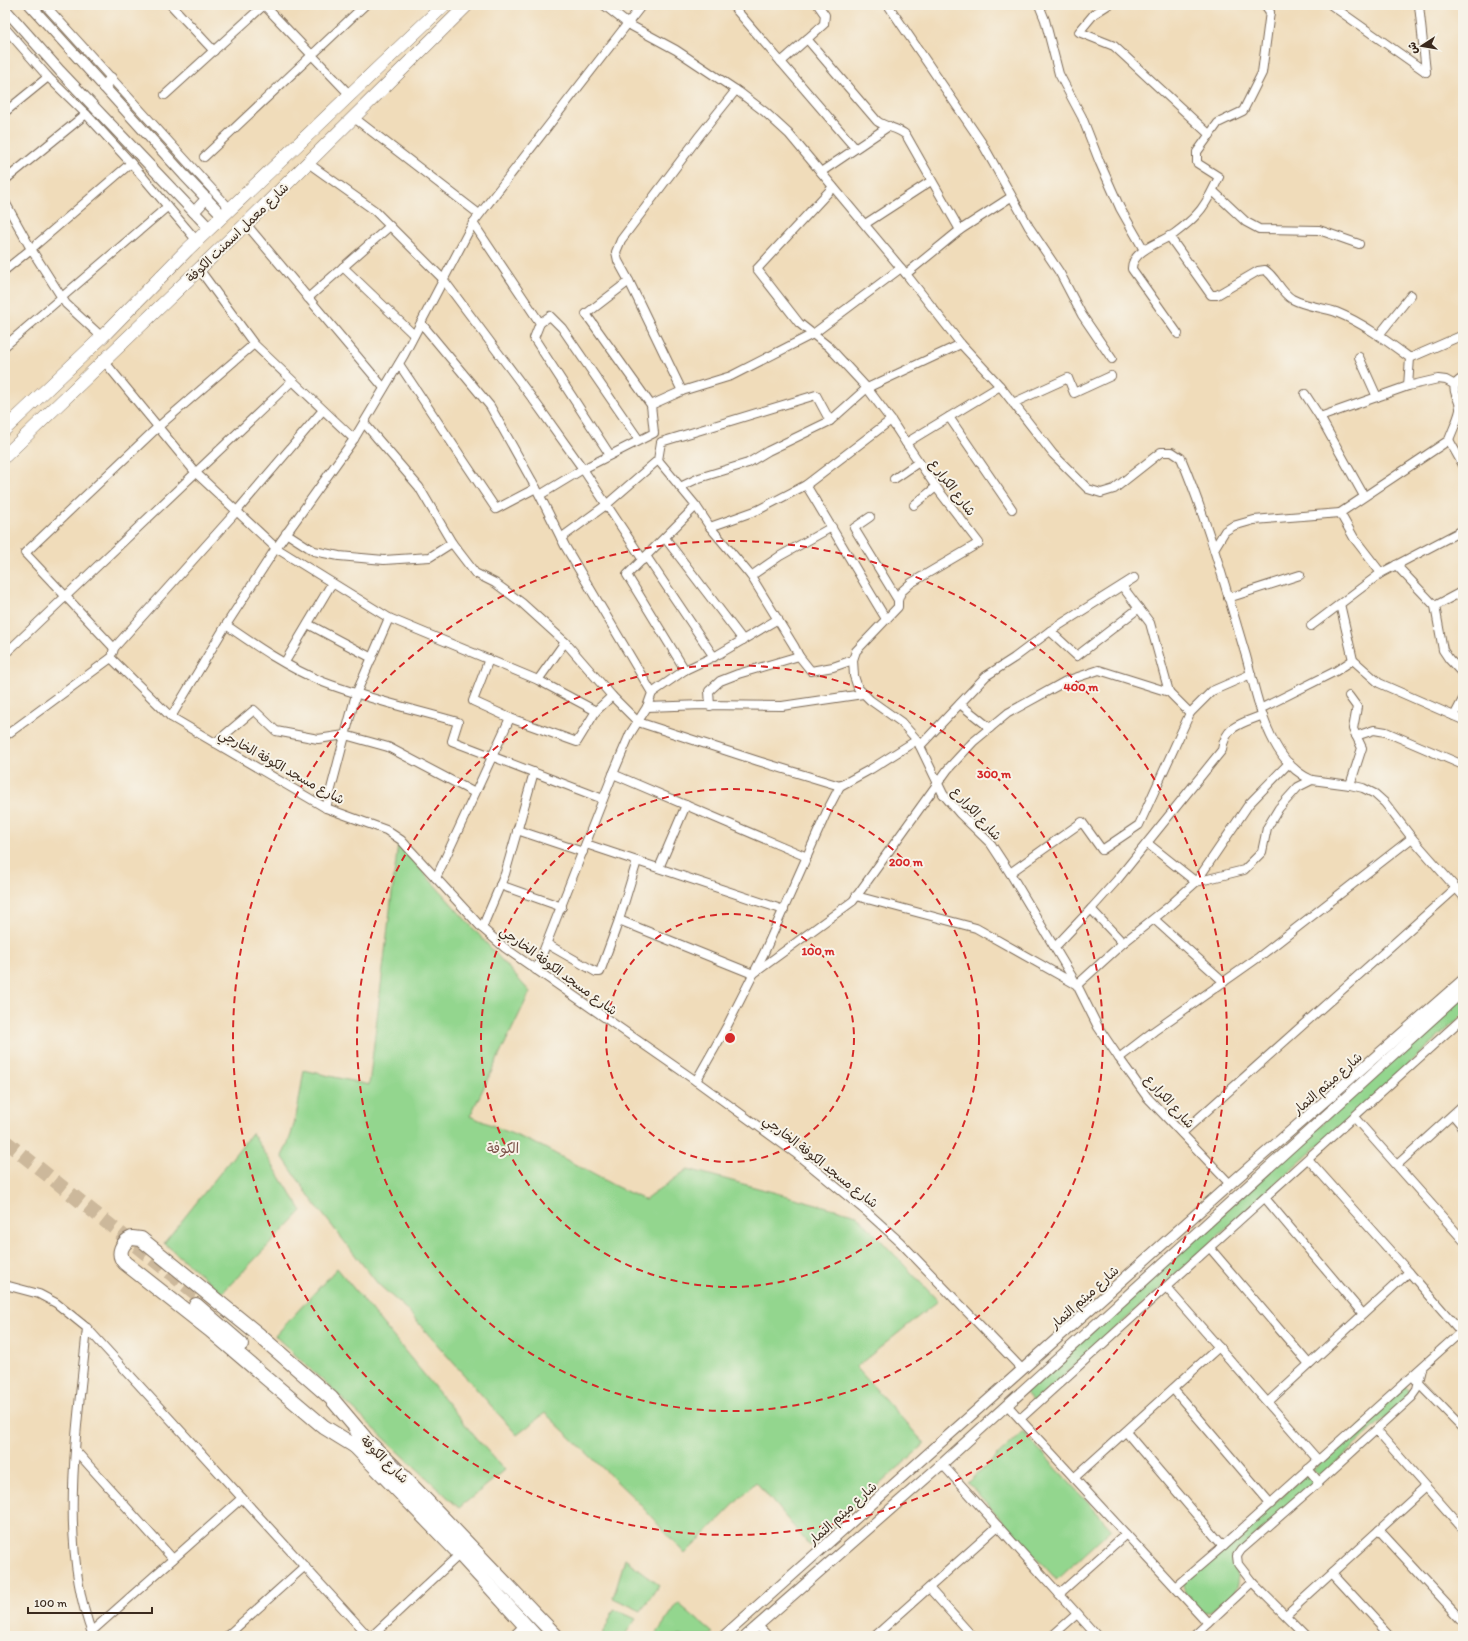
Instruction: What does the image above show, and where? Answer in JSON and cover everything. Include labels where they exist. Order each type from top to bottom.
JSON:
[{"type":"highway","points":[[132,1238],[141,1239],[259,1334],[331,1398],[361,1443],[324,1427],[210,1330],[125,1263],[121,1259],[120,1252],[126,1241],[132,1238]]},
{"type":"highway","name":"شارع الكوفة","points":[[198,1301],[361,1443],[463,1538],[556,1636]]},
{"type":"highway","name":"شارع الكوفة","points":[[361,1443],[534,1636]]},
{"type":"main road","name":"شارع معمل اسمنت الكوفة","points":[[5,429],[102,337],[240,199],[444,5]]},
{"type":"main road","name":"شارع معمل اسمنت الكوفة","points":[[5,456],[281,190],[467,5]]},
{"type":"main road","points":[[267,174],[267,179],[272,186],[281,190]]},
{"type":"main road","points":[[240,199],[251,203],[256,214]]},
{"type":"street","points":[[30,5],[207,198],[227,212]]},
{"type":"street","points":[[45,5],[111,78],[227,212]]},
{"type":"street","points":[[171,5],[214,51]]},
{"type":"street","points":[[165,95],[264,5],[350,95]]},
{"type":"street","points":[[604,5],[628,24],[676,50],[736,90],[777,123],[800,146],[865,224],[961,344],[1000,386],[1063,465],[1088,489],[1094,492],[1108,492],[1114,489],[1161,452],[1167,451],[1177,454],[1183,463],[1214,549],[1262,712],[1274,742],[1289,763],[1302,775],[1312,780],[1350,785],[1370,790],[1380,798],[1412,838],[1463,896]]},
{"type":"street","points":[[171,717],[226,625],[276,548],[354,439],[399,364],[473,222],[642,5]]},
{"type":"street","points":[[732,5],[855,148]]},
{"type":"street","points":[[781,62],[825,22],[825,15],[818,5]]},
{"type":"street","points":[[888,5],[982,143],[1039,243],[1060,273],[1082,315],[1112,358]]},
{"type":"street","points":[[1039,5],[1046,24],[1055,63],[1062,80],[1082,117],[1120,208],[1144,250]]},
{"type":"street","points":[[1108,5],[1094,14],[1079,32],[1114,46],[1210,135]]},
{"type":"street","points":[[1178,334],[1132,270],[1131,263],[1144,250],[1176,232],[1199,213],[1213,191],[1219,177],[1197,163],[1197,152],[1218,123],[1243,111],[1262,73],[1270,12],[1265,5]]},
{"type":"street","points":[[1331,5],[1341,8],[1426,72],[1419,5]]},
{"type":"street","points":[[204,157],[313,56],[361,7]]},
{"type":"street","points":[[5,9],[90,103],[210,229]]},
{"type":"street","points":[[7,34],[85,113],[131,163],[197,241]]},
{"type":"street","points":[[807,39],[881,124],[898,129],[906,135],[960,230]]},
{"type":"street","points":[[5,112],[48,77]]},
{"type":"street","points":[[104,87],[111,78]]},
{"type":"street","points":[[682,391],[618,261],[616,252],[621,240],[736,90]]},
{"type":"street","points":[[5,180],[85,113],[90,103]]},
{"type":"street","points":[[353,117],[479,214]]},
{"type":"street","points":[[821,172],[889,126]]},
{"type":"street","points":[[5,270],[131,163]]},
{"type":"street","points":[[308,163],[374,210],[443,279],[538,406],[714,657]]},
{"type":"street","points":[[865,224],[931,181]]},
{"type":"street","name":"شارع الكرار ع","points":[[833,187],[758,269],[800,323],[830,347],[867,388],[892,420],[936,487],[980,543],[911,584],[901,592],[898,600],[898,607],[856,652],[853,660]]},
{"type":"street","points":[[1213,191],[1246,222],[1259,229],[1320,230],[1359,244]]},
{"type":"street","points":[[651,405],[682,391],[731,376],[813,334],[960,230],[1012,197]]},
{"type":"street","points":[[194,212],[207,198]]},
{"type":"street","points":[[5,202],[31,249],[66,304],[102,337]]},
{"type":"street","points":[[5,346],[167,207]]},
{"type":"street","points":[[473,222],[540,323]]},
{"type":"street","points":[[246,224],[384,388]]},
{"type":"street","points":[[308,298],[390,226]]},
{"type":"street","points":[[1169,236],[1211,295],[1216,295],[1258,271],[1265,270],[1283,293],[1292,299],[1310,307],[1335,312],[1379,335],[1410,358]]},
{"type":"street","points":[[343,267],[414,335]]},
{"type":"street","points":[[199,269],[254,344],[354,439]]},
{"type":"street","points":[[561,538],[606,505],[658,460],[661,442],[654,433],[651,405],[586,314],[629,281]]},
{"type":"street","points":[[1379,335],[1411,295]]},
{"type":"street","points":[[610,455],[534,338],[540,323],[550,316],[562,328],[639,440]]},
{"type":"street","points":[[421,323],[490,406],[538,491],[561,538],[652,693]]},
{"type":"street","points":[[1410,358],[1463,335]]},
{"type":"street","points":[[114,648],[25,553],[158,427],[254,344]]},
{"type":"street","points":[[680,487],[699,478],[748,463],[768,451],[830,421],[867,388],[961,344]]},
{"type":"street","points":[[1359,357],[1377,397]]},
{"type":"street","points":[[1408,386],[1410,358]]},
{"type":"street","points":[[104,361],[196,473],[276,548],[389,618],[538,680],[596,711]]},
{"type":"street","points":[[399,364],[496,509],[538,491],[654,433]]},
{"type":"street","points":[[1013,403],[1068,378],[1074,393],[1111,376]]},
{"type":"street","points":[[1214,549],[1225,530],[1233,526],[1254,520],[1340,513],[1449,440],[1461,409],[1454,389],[1456,381],[1463,378]]},
{"type":"street","points":[[1320,417],[1408,386],[1438,379],[1446,380],[1455,385]]},
{"type":"street","points":[[5,654],[67,597],[292,381]]},
{"type":"street","points":[[906,443],[1000,386]]},
{"type":"street","points":[[1305,394],[1320,417],[1364,496]]},
{"type":"street","points":[[661,442],[816,395],[830,421]]},
{"type":"street","points":[[5,736],[110,658],[114,648],[236,512],[323,410]]},
{"type":"street","points":[[949,417],[1012,509]]},
{"type":"street","points":[[710,527],[758,510],[806,485],[892,420]]},
{"type":"street","points":[[364,422],[419,486],[452,543],[475,574],[495,583],[522,603],[565,642],[612,696],[638,722],[758,762],[840,786]]},
{"type":"street","points":[[1449,440],[1463,465]]},
{"type":"street","points":[[647,707],[703,705],[782,706],[863,694],[856,682],[853,660],[833,667],[811,671],[799,656],[752,576],[710,527],[696,506],[658,460]]},
{"type":"street","points":[[894,479],[919,462]]},
{"type":"street","points":[[806,485],[886,619]]},
{"type":"street","points":[[914,505],[936,487]]},
{"type":"street","points":[[686,670],[627,575],[696,506]]},
{"type":"street","points":[[1340,513],[1354,538],[1381,573]]},
{"type":"street","points":[[870,517],[854,528],[898,600]]},
{"type":"street","points":[[752,576],[780,556],[832,527]]},
{"type":"street","points":[[1311,626],[1381,573],[1463,530]]},
{"type":"street","points":[[286,533],[314,551],[339,556],[384,560],[430,558],[452,543]]},
{"type":"street","points":[[664,538],[744,640]]},
{"type":"street","points":[[1396,565],[1435,606],[1443,650],[1463,674]]},
{"type":"street","points":[[1228,598],[1300,575]]},
{"type":"street","points":[[696,1081],[726,1028],[753,974],[784,910],[840,786],[918,743],[960,704],[974,686],[986,676],[1014,658],[1050,631],[1134,578]]},
{"type":"street","points":[[285,662],[332,583]]},
{"type":"street","points":[[1122,586],[1150,623],[1169,692],[1190,714]]},
{"type":"street","points":[[1435,606],[1463,591]]},
{"type":"street","points":[[1340,604],[1352,660],[1379,683],[1463,720]]},
{"type":"street","points":[[1050,631],[1077,656],[1139,608]]},
{"type":"street","points":[[326,808],[356,694],[389,618]]},
{"type":"street","points":[[536,970],[613,774],[630,734],[647,707],[652,693],[686,670],[714,657],[778,619]]},
{"type":"street","points":[[308,624],[372,658]]},
{"type":"street","points":[[226,625],[285,662],[322,681],[356,694],[458,722],[452,741],[604,799]]},
{"type":"street","points":[[538,680],[565,642]]},
{"type":"street","points":[[710,706],[709,691],[720,681],[760,667],[799,656]]},
{"type":"street","name":"شارع مسجد الكوفة الخارجي","points":[[110,658],[171,717],[326,808],[386,830],[401,840],[482,928],[505,948],[696,1081],[795,1153],[868,1213],[900,1242],[1022,1369]]},
{"type":"street","points":[[489,660],[473,701],[510,718],[578,742],[596,711],[612,696]]},
{"type":"street","points":[[1055,947],[1092,910],[1222,750],[1226,734],[1236,726],[1336,671],[1352,660]]},
{"type":"street","points":[[753,974],[852,902],[938,785],[948,769],[973,742],[1008,713],[1066,681],[1099,670],[1169,692]]},
{"type":"street","points":[[1010,873],[1082,822],[1102,850],[1139,825],[1190,714],[1212,691],[1251,674]]},
{"type":"street","name":"شارع الكرار ع","points":[[863,694],[901,722],[918,743],[943,794],[960,814],[991,844],[1010,873],[1077,985],[1098,1027],[1119,1058],[1147,1097],[1230,1184]]},
{"type":"street","points":[[1349,696],[1357,707],[1353,729],[1362,748],[1350,785]]},
{"type":"street","points":[[1454,716],[1463,699]]},
{"type":"street","points":[[960,704],[990,728]]},
{"type":"street","points":[[215,743],[254,710],[276,731],[318,739],[345,735],[388,747],[475,793]]},
{"type":"street","points":[[436,878],[491,756],[510,718]]},
{"type":"street","points":[[1356,736],[1374,730],[1386,732],[1463,765]]},
{"type":"street","points":[[856,896],[976,928],[1077,985],[1123,943],[1154,919],[1196,882],[1249,804],[1289,763]]},
{"type":"street","points":[[482,928],[505,874],[534,772]]},
{"type":"street","points":[[613,774],[807,857]]},
{"type":"street","points":[[1196,882],[1244,870],[1262,852],[1267,828],[1279,808],[1298,787],[1312,780]]},
{"type":"street","points":[[659,868],[686,805]]},
{"type":"street","points":[[517,830],[637,861],[784,910]]},
{"type":"street","points":[[1119,1058],[1154,1031],[1260,957],[1412,838]]},
{"type":"street","points":[[1147,843],[1196,882]]},
{"type":"street","points":[[547,944],[596,972],[600,972],[619,920],[637,861]]},
{"type":"street","points":[[500,885],[562,907]]},
{"type":"street","points":[[1182,1133],[1456,888]]},
{"type":"street","points":[[1092,910],[1123,943]]},
{"type":"street","points":[[1154,919],[1224,982]]},
{"type":"street","points":[[619,920],[753,974]]},
{"type":"street","name":"شارع ميثم التمار","points":[[724,1636],[1230,1184],[1463,980]]},
{"type":"street","name":"شارع ميثم التمار","points":[[746,1636],[942,1464],[1256,1181],[1463,991]]},
{"type":"street","points":[[1020,1419],[1463,1018]]},
{"type":"street","points":[[1396,1166],[1463,1106]]},
{"type":"street","points":[[1452,1115],[1463,1127]]},
{"type":"street","points":[[1354,1117],[1463,1240]]},
{"type":"street","points":[[1175,1587],[1271,1504],[1318,1460],[1422,1369],[1462,1331],[1308,1159]]},
{"type":"street","points":[[1265,1198],[1363,1314]]},
{"type":"street","points":[[1210,1248],[1309,1364]]},
{"type":"street","points":[[1268,1402],[1409,1272]]},
{"type":"street","points":[[5,1285],[39,1294],[56,1303],[87,1328],[368,1636]]},
{"type":"street","points":[[1166,1287],[1318,1460]]},
{"type":"street","points":[[87,1328],[74,1470],[73,1533],[78,1586],[92,1634],[242,1498]]},
{"type":"street","points":[[1074,1478],[1219,1348]]},
{"type":"street","points":[[1306,1636],[1252,1582],[1237,1562],[1237,1556],[1412,1396],[1417,1390],[1422,1369]]},
{"type":"street","points":[[1413,1376],[1463,1428]]},
{"type":"street","points":[[1173,1389],[1271,1504]]},
{"type":"street","points":[[1007,1405],[1208,1623]]},
{"type":"street","points":[[1376,1430],[1463,1529]]},
{"type":"street","points":[[1126,1432],[1223,1546]]},
{"type":"street","points":[[76,1451],[173,1559]]},
{"type":"street","points":[[942,1464],[1097,1636]]},
{"type":"street","points":[[1308,1470],[1319,1482]]},
{"type":"street","points":[[1286,1615],[1426,1488]]},
{"type":"street","points":[[875,1636],[998,1526]]},
{"type":"street","points":[[1379,1530],[1463,1621]]},
{"type":"street","points":[[1060,1594],[1126,1534]]},
{"type":"street","points":[[826,1545],[836,1557]]},
{"type":"street","points":[[372,1636],[460,1554]]},
{"type":"street","points":[[228,1636],[305,1566]]},
{"type":"street","points":[[1332,1573],[1390,1636]]},
{"type":"street","points":[[1194,1636],[1252,1582]]},
{"type":"street","points":[[929,1588],[972,1636]]},
{"type":"street","points":[[1052,1636],[1077,1614]]},
{"type":"street","points":[[513,1636],[525,1625]]},
{"type":"street","points":[[758,1626],[768,1636]]},
{"type":"green space","points":[[398,844],[530,992],[470,1116],[541,1146],[615,1186],[645,1200],[688,1169],[857,1215],[938,1301],[856,1367],[925,1444],[810,1546],[756,1482],[685,1554],[635,1499],[545,1413],[517,1435],[405,1308],[378,1284],[314,1203],[282,1156],[294,1125],[304,1070],[369,1085]]},
{"type":"green space","points":[[1463,996],[1463,1015],[1034,1402],[1025,1392]]},
{"type":"green space","points":[[252,1133],[302,1211],[222,1293],[164,1243]]},
{"type":"green space","points":[[337,1268],[476,1438],[505,1470],[459,1508],[275,1336]]},
{"type":"green space","points":[[1405,1386],[1412,1393],[1320,1477],[1313,1470]]},
{"type":"green space","points":[[1023,1432],[1112,1529],[1057,1580],[968,1483]]},
{"type":"green space","points":[[1307,1474],[1314,1483],[1233,1556],[1232,1559],[1238,1577],[1236,1590],[1232,1595],[1209,1612],[1201,1612],[1184,1591],[1183,1584]]},
{"type":"green space","points":[[625,1559],[659,1585],[641,1611],[613,1598]]},
{"type":"green space","points":[[678,1603],[713,1633],[709,1636],[655,1636]]},
{"type":"green space","points":[[614,1609],[636,1619],[624,1636],[602,1636]]},
{"type":"tunnel","points":[[5,1141],[200,1297]]},
{"type":"district","name":"الكوفة","points":[[503,1148]]}]
